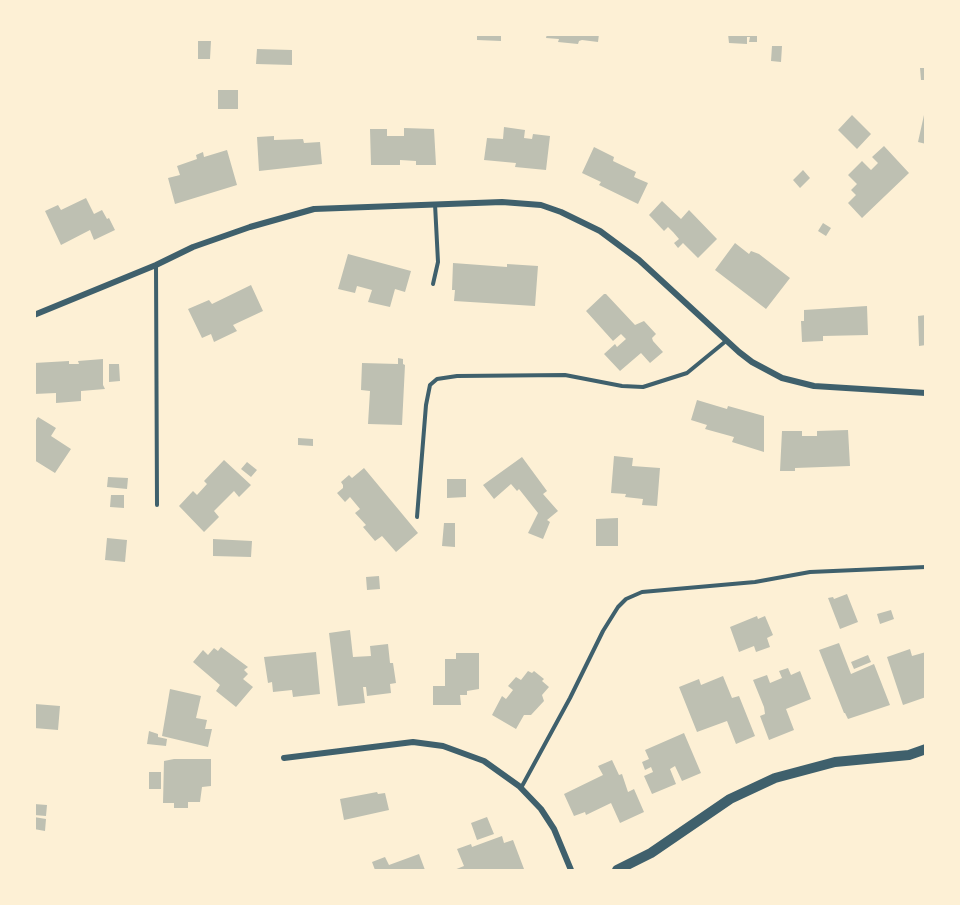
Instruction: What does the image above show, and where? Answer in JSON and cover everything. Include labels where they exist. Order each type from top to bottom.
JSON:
[{"type":"street","points":[[34,315],[156,265],[193,247],[250,227],[314,209],[435,203],[502,202],[541,205],[581,221],[620,245],[752,362],[782,378],[814,386],[926,393]]},
{"type":"street","points":[[284,758],[413,742],[443,747],[484,760],[521,788],[541,809],[554,829],[571,870]]},
{"type":"street","points":[[617,870],[651,853],[730,799],[775,778],[835,762],[909,755],[926,749]]},
{"type":"lane","points":[[433,284],[438,262],[435,203]]},
{"type":"lane","points":[[156,265],[156,505]]},
{"type":"lane","points":[[417,517],[426,405],[430,385],[437,378],[565,375],[622,386],[643,387],[687,373],[727,340]]},
{"type":"lane","points":[[521,788],[603,631],[618,607],[626,599],[642,592],[755,582],[810,573],[926,567]]},
{"type":"building","points":[[477,34],[501,34],[501,41],[477,40]]},
{"type":"building","points":[[547,34],[599,34],[598,42],[582,40],[578,44],[558,42],[559,39],[546,38]]},
{"type":"building","points":[[728,34],[757,34],[757,42],[749,42],[750,37],[747,37],[747,44],[729,43]]},
{"type":"building","points":[[198,41],[211,41],[210,59],[198,59]]},
{"type":"building","points":[[772,46],[782,46],[781,62],[771,61]]},
{"type":"building","points":[[257,49],[292,50],[292,65],[256,64]]},
{"type":"building","points":[[920,68],[926,68],[926,80],[921,80]]},
{"type":"building","points":[[218,90],[238,90],[238,109],[218,109]]},
{"type":"building","points":[[852,115],[871,134],[857,149],[838,130]]},
{"type":"building","points":[[924,115],[926,115],[926,144],[918,142]]},
{"type":"building","points":[[504,127],[525,130],[524,138],[532,139],[533,134],[550,136],[546,170],[515,167],[516,163],[484,160],[487,138],[503,139]]},
{"type":"building","points":[[404,128],[434,129],[436,165],[416,165],[416,161],[400,160],[400,165],[371,165],[370,129],[387,129],[387,136],[404,136]]},
{"type":"building","points":[[274,136],[274,140],[303,139],[304,143],[320,142],[322,164],[259,171],[257,137]]},
{"type":"building","points":[[884,146],[909,173],[862,218],[848,203],[856,195],[851,190],[857,184],[848,175],[862,161],[871,170],[878,163],[872,157]]},
{"type":"building","points":[[594,147],[614,157],[613,161],[636,172],[634,177],[648,183],[638,204],[599,185],[601,182],[582,173]]},
{"type":"building","points":[[227,150],[237,185],[175,204],[168,178],[180,175],[177,166],[197,159],[196,155],[203,152],[204,157]]},
{"type":"building","points":[[803,170],[810,178],[800,188],[793,180]]},
{"type":"building","points":[[86,198],[94,214],[102,210],[115,230],[94,240],[90,230],[61,245],[45,211],[58,205],[61,210]]},
{"type":"building","points":[[662,201],[681,219],[689,210],[717,239],[698,258],[683,243],[678,248],[674,243],[679,239],[673,232],[668,227],[664,231],[649,215]]},
{"type":"building","points":[[823,223],[831,228],[826,236],[818,231]]},
{"type":"building","points":[[735,243],[749,254],[751,251],[759,254],[790,278],[766,309],[715,270]]},
{"type":"building","points":[[348,254],[411,271],[405,292],[395,289],[390,307],[368,302],[372,290],[357,286],[355,293],[338,289]]},
{"type":"building","points":[[453,263],[507,267],[507,264],[538,266],[535,306],[454,301]]},
{"type":"building","points":[[251,285],[263,311],[233,325],[237,331],[214,342],[211,334],[202,338],[188,309],[209,300],[212,304]]},
{"type":"building","points":[[604,294],[635,325],[644,321],[656,334],[652,338],[653,341],[663,352],[650,363],[641,353],[620,371],[604,354],[615,344],[617,347],[626,339],[621,334],[613,341],[586,311]]},
{"type":"building","points":[[867,306],[868,335],[823,336],[823,341],[802,342],[801,321],[804,321],[804,310]]},
{"type":"building","points":[[926,315],[926,345],[919,346],[918,316]]},
{"type":"building","points":[[398,358],[403,359],[405,365],[402,425],[368,424],[370,391],[361,390],[362,363],[398,364]]},
{"type":"building","points":[[103,359],[105,389],[81,391],[81,401],[56,403],[56,393],[34,394],[34,363],[69,361],[69,364],[79,364],[78,361]]},
{"type":"building","points":[[109,364],[119,364],[120,381],[109,382]]},
{"type":"building","points":[[697,400],[764,416],[764,452],[732,442],[734,437],[705,429],[707,425],[691,420]]},
{"type":"building","points":[[38,417],[56,428],[51,436],[71,449],[55,473],[34,460],[34,423]]},
{"type":"building","points":[[848,430],[850,466],[795,468],[795,471],[780,471],[782,431],[802,431],[802,436],[817,436],[817,431]]},
{"type":"building","points":[[298,438],[313,439],[313,446],[298,445]]},
{"type":"building","points":[[614,456],[633,458],[632,466],[660,468],[657,506],[642,505],[643,499],[625,497],[626,494],[611,493]]},
{"type":"building","points":[[522,457],[547,491],[543,494],[558,511],[547,520],[550,522],[543,539],[528,533],[538,513],[519,489],[517,491],[511,484],[494,499],[483,485]]},
{"type":"building","points":[[224,460],[251,485],[239,497],[234,491],[214,511],[219,517],[204,532],[179,506],[193,491],[197,495],[207,484],[204,481]]},
{"type":"building","points":[[247,462],[257,470],[251,477],[241,469]]},
{"type":"building","points":[[364,468],[418,533],[396,552],[382,536],[375,541],[363,527],[366,525],[355,513],[360,509],[350,497],[345,502],[337,493],[343,488],[341,482],[349,475],[352,478]]},
{"type":"building","points":[[108,477],[128,478],[127,489],[107,487]]},
{"type":"building","points":[[447,479],[466,479],[466,497],[447,498]]},
{"type":"building","points":[[111,495],[124,495],[124,508],[110,507]]},
{"type":"building","points":[[618,518],[618,546],[596,546],[596,519]]},
{"type":"building","points":[[444,523],[455,523],[455,547],[442,546]]},
{"type":"building","points":[[107,538],[127,540],[125,562],[105,560]]},
{"type":"building","points":[[213,539],[252,541],[251,557],[213,556]]},
{"type":"building","points":[[379,576],[380,589],[367,590],[366,577]]},
{"type":"building","points":[[847,594],[858,622],[840,629],[828,598],[833,597],[834,599]]},
{"type":"building","points":[[891,610],[894,619],[880,624],[877,614]]},
{"type":"building","points":[[757,616],[758,619],[765,616],[773,635],[767,638],[770,647],[756,652],[754,646],[739,652],[730,627]]},
{"type":"building","points":[[350,630],[353,657],[371,656],[370,646],[388,644],[390,663],[393,663],[396,683],[390,684],[391,693],[367,696],[366,687],[363,687],[365,703],[338,706],[329,633]]},
{"type":"building","points":[[839,643],[851,674],[874,664],[890,705],[848,719],[819,650]]},
{"type":"building","points":[[221,647],[248,667],[244,670],[248,674],[243,679],[253,687],[236,707],[216,691],[220,685],[193,662],[203,650],[208,655],[214,648],[218,651]]},
{"type":"building","points":[[910,649],[912,656],[926,652],[926,697],[903,705],[887,657]]},
{"type":"building","points":[[316,652],[320,694],[293,697],[292,690],[273,692],[272,682],[268,683],[264,657]]},
{"type":"building","points":[[456,653],[479,653],[479,689],[467,691],[467,695],[460,695],[461,705],[433,705],[433,686],[445,686],[445,659],[456,659]]},
{"type":"building","points":[[868,655],[871,662],[854,669],[851,662]]},
{"type":"building","points":[[788,668],[791,675],[800,671],[811,699],[786,709],[794,730],[769,740],[760,716],[765,714],[764,707],[753,680],[767,675],[770,683],[782,678],[779,671]]},
{"type":"building","points":[[528,671],[532,673],[534,671],[544,679],[542,681],[549,687],[542,695],[544,701],[531,715],[524,715],[516,729],[492,715],[502,696],[506,699],[513,690],[508,686],[516,677],[521,680]]},
{"type":"building","points":[[723,676],[732,698],[739,696],[755,736],[736,744],[727,721],[697,732],[679,687],[699,679],[701,685]]},
{"type":"building","points":[[170,689],[201,696],[196,718],[207,720],[205,729],[212,729],[208,747],[162,736]]},
{"type":"building","points":[[35,704],[60,706],[58,730],[34,728]]},
{"type":"building","points":[[149,731],[158,734],[158,737],[167,739],[166,746],[147,744]]},
{"type":"building","points":[[684,733],[701,773],[682,781],[675,766],[670,769],[676,784],[652,794],[644,776],[653,772],[651,767],[645,770],[642,762],[649,759],[645,750]]},
{"type":"building","points":[[211,759],[211,786],[202,787],[200,802],[188,802],[188,808],[174,808],[174,803],[163,803],[164,761]]},
{"type":"building","points":[[612,760],[619,775],[622,774],[628,792],[634,789],[644,812],[620,823],[611,803],[586,815],[585,812],[574,816],[564,794],[603,775],[598,766]]},
{"type":"building","points":[[149,772],[161,772],[161,789],[149,789]]},
{"type":"building","points":[[377,792],[378,794],[385,793],[389,810],[344,820],[340,799]]},
{"type":"building","points":[[34,804],[47,805],[46,816],[34,815]]},
{"type":"building","points":[[34,817],[46,819],[45,831],[34,829]]},
{"type":"building","points":[[487,817],[494,834],[477,840],[471,823]]},
{"type":"building","points":[[502,836],[504,843],[513,840],[524,869],[454,870],[464,866],[457,849],[471,844],[472,847]]},
{"type":"building","points":[[419,854],[425,870],[375,870],[372,862],[385,857],[389,865]]}]
